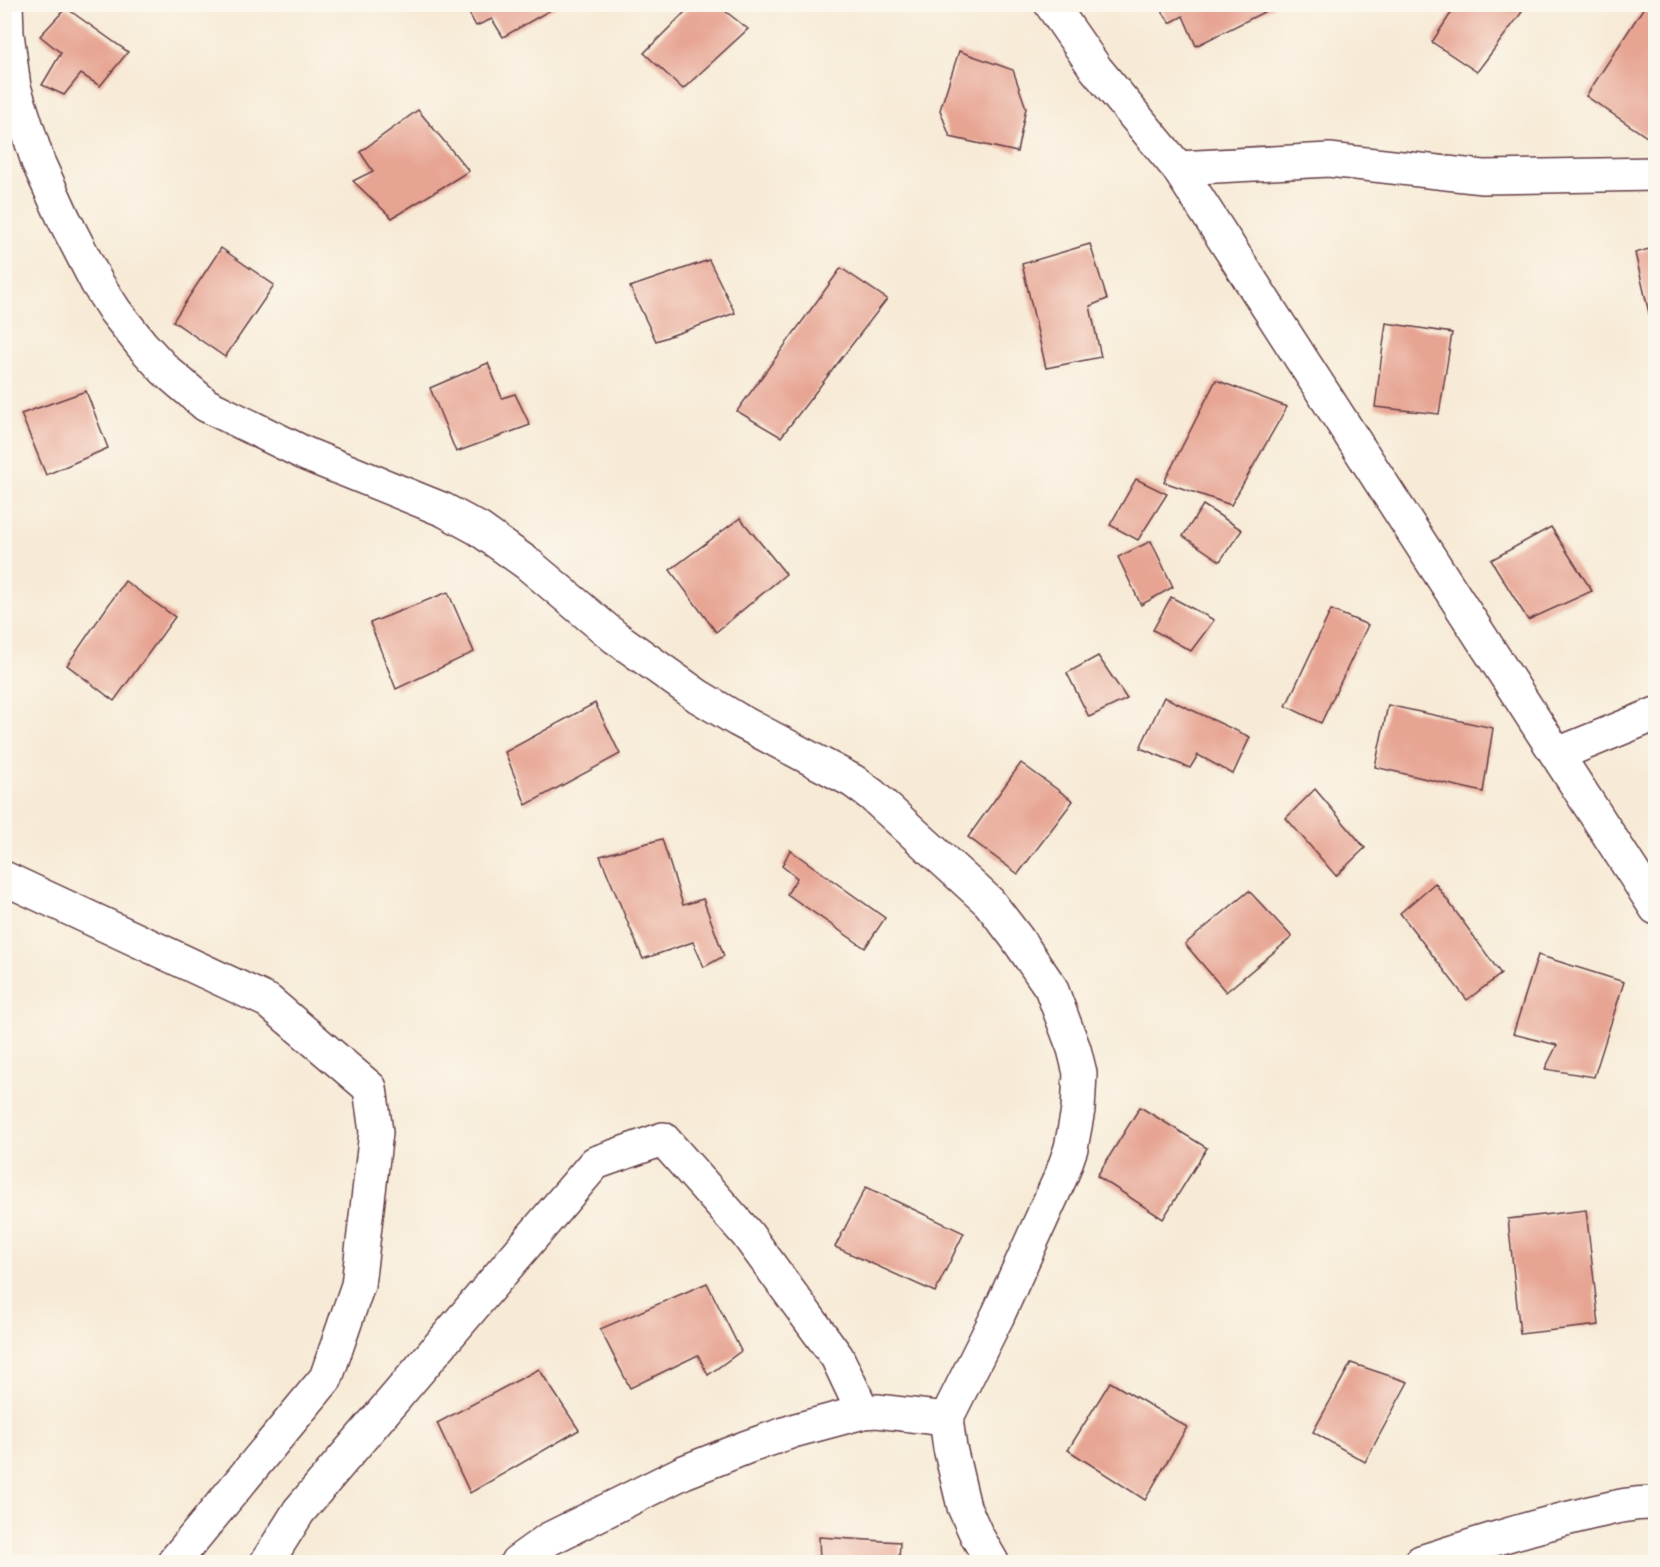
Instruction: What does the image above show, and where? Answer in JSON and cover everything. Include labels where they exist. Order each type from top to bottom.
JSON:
[{"type":"street","points":[[6,4],[14,87],[38,162],[97,283],[115,311],[165,370],[206,405],[308,455],[444,510],[479,529],[528,564],[615,637],[698,696],[738,720],[853,781],[872,795],[989,902],[1017,937],[1051,988],[1074,1049],[1080,1073],[1078,1110],[1071,1148],[1062,1174],[998,1315],[946,1419],[950,1448],[964,1507],[992,1563]]},
{"type":"street","points":[[1051,4],[1096,69],[1178,168],[1656,908]]},
{"type":"street","points":[[1178,168],[1329,160],[1483,177],[1656,174]]},
{"type":"street","points":[[1558,754],[1656,714]]},
{"type":"street","points":[[4,878],[268,1001],[370,1088],[376,1132],[358,1285],[326,1378],[174,1563]]},
{"type":"street","points":[[267,1563],[299,1510],[595,1163],[663,1139],[747,1234],[837,1356],[863,1412]]},
{"type":"street","points":[[518,1563],[549,1539],[684,1472],[766,1440],[863,1412],[877,1411],[946,1419]]},
{"type":"street","points":[[1421,1563],[1533,1527],[1619,1506],[1640,1502],[1656,1503]]},
{"type":"building","points":[[464,4],[561,4],[503,37],[492,19],[476,26]]},
{"type":"building","points":[[693,4],[716,4],[748,29],[683,89],[644,53]]},
{"type":"building","points":[[1157,4],[1272,4],[1274,7],[1196,46],[1183,16],[1170,23]]},
{"type":"building","points":[[1457,4],[1508,4],[1522,12],[1477,72],[1432,42]]},
{"type":"building","points":[[1646,4],[1656,4],[1656,143],[1586,96]]},
{"type":"building","points":[[66,8],[128,52],[100,86],[81,74],[64,95],[42,85],[61,53],[40,36]]},
{"type":"building","points":[[959,51],[1013,70],[1026,108],[1017,152],[950,137],[940,110]]},
{"type":"building","points":[[418,110],[469,171],[392,218],[353,181],[373,171],[360,152]]},
{"type":"building","points":[[1090,244],[1107,299],[1090,306],[1101,357],[1046,368],[1022,264]]},
{"type":"building","points":[[1656,247],[1656,325],[1652,326],[1635,253]]},
{"type":"building","points":[[221,248],[274,285],[225,357],[173,321]]},
{"type":"building","points":[[709,260],[735,313],[656,341],[630,287]]},
{"type":"building","points":[[841,268],[887,299],[781,437],[737,411]]},
{"type":"building","points":[[1386,323],[1452,333],[1439,414],[1375,407]]},
{"type":"building","points":[[488,363],[502,398],[515,394],[530,425],[456,452],[430,388]]},
{"type":"building","points":[[1216,380],[1287,407],[1231,505],[1164,482]]},
{"type":"building","points":[[86,391],[108,448],[46,475],[21,414]]},
{"type":"building","points":[[1136,479],[1167,494],[1138,540],[1110,525]]},
{"type":"building","points":[[1203,505],[1242,530],[1220,561],[1183,536]]},
{"type":"building","points":[[740,518],[786,574],[716,632],[670,570]]},
{"type":"building","points":[[1551,527],[1592,591],[1528,620],[1491,560]]},
{"type":"building","points":[[1151,541],[1173,587],[1141,605],[1118,557]]},
{"type":"building","points":[[125,581],[175,617],[114,701],[67,665]]},
{"type":"building","points":[[448,592],[474,652],[396,689],[370,623]]},
{"type":"building","points":[[1171,597],[1214,620],[1191,651],[1153,630]]},
{"type":"building","points":[[1331,610],[1368,625],[1321,723],[1286,706]]},
{"type":"building","points":[[1098,656],[1127,699],[1089,717],[1067,673]]},
{"type":"building","points":[[1164,697],[1250,737],[1233,774],[1198,755],[1190,768],[1140,748]]},
{"type":"building","points":[[595,703],[620,754],[526,805],[505,752]]},
{"type":"building","points":[[1388,705],[1493,728],[1483,792],[1375,767]]},
{"type":"building","points":[[1021,763],[1073,801],[1018,874],[968,837]]},
{"type":"building","points":[[1315,789],[1365,848],[1336,876],[1286,818]]},
{"type":"building","points":[[662,839],[683,905],[703,899],[724,956],[704,967],[693,942],[643,959],[600,856]]},
{"type":"building","points":[[790,850],[885,918],[865,948],[787,894],[797,878],[782,866]]},
{"type":"building","points":[[1435,883],[1501,974],[1467,1000],[1400,913]]},
{"type":"building","points":[[1249,891],[1292,937],[1226,992],[1185,944]]},
{"type":"building","points":[[1538,955],[1624,982],[1594,1077],[1545,1069],[1557,1045],[1513,1034]]},
{"type":"building","points":[[1140,1107],[1207,1148],[1163,1219],[1097,1176]]},
{"type":"building","points":[[866,1187],[964,1233],[935,1292],[835,1247]]},
{"type":"building","points":[[1586,1210],[1599,1325],[1520,1334],[1508,1219]]},
{"type":"building","points":[[707,1283],[741,1351],[708,1375],[698,1355],[630,1388],[600,1329]]},
{"type":"building","points":[[1351,1363],[1408,1382],[1365,1462],[1313,1432]]},
{"type":"building","points":[[539,1369],[579,1430],[470,1493],[437,1423]]},
{"type":"building","points":[[1110,1382],[1187,1427],[1145,1500],[1068,1450]]},
{"type":"building","points":[[819,1537],[900,1542],[899,1562],[820,1562]]}]
